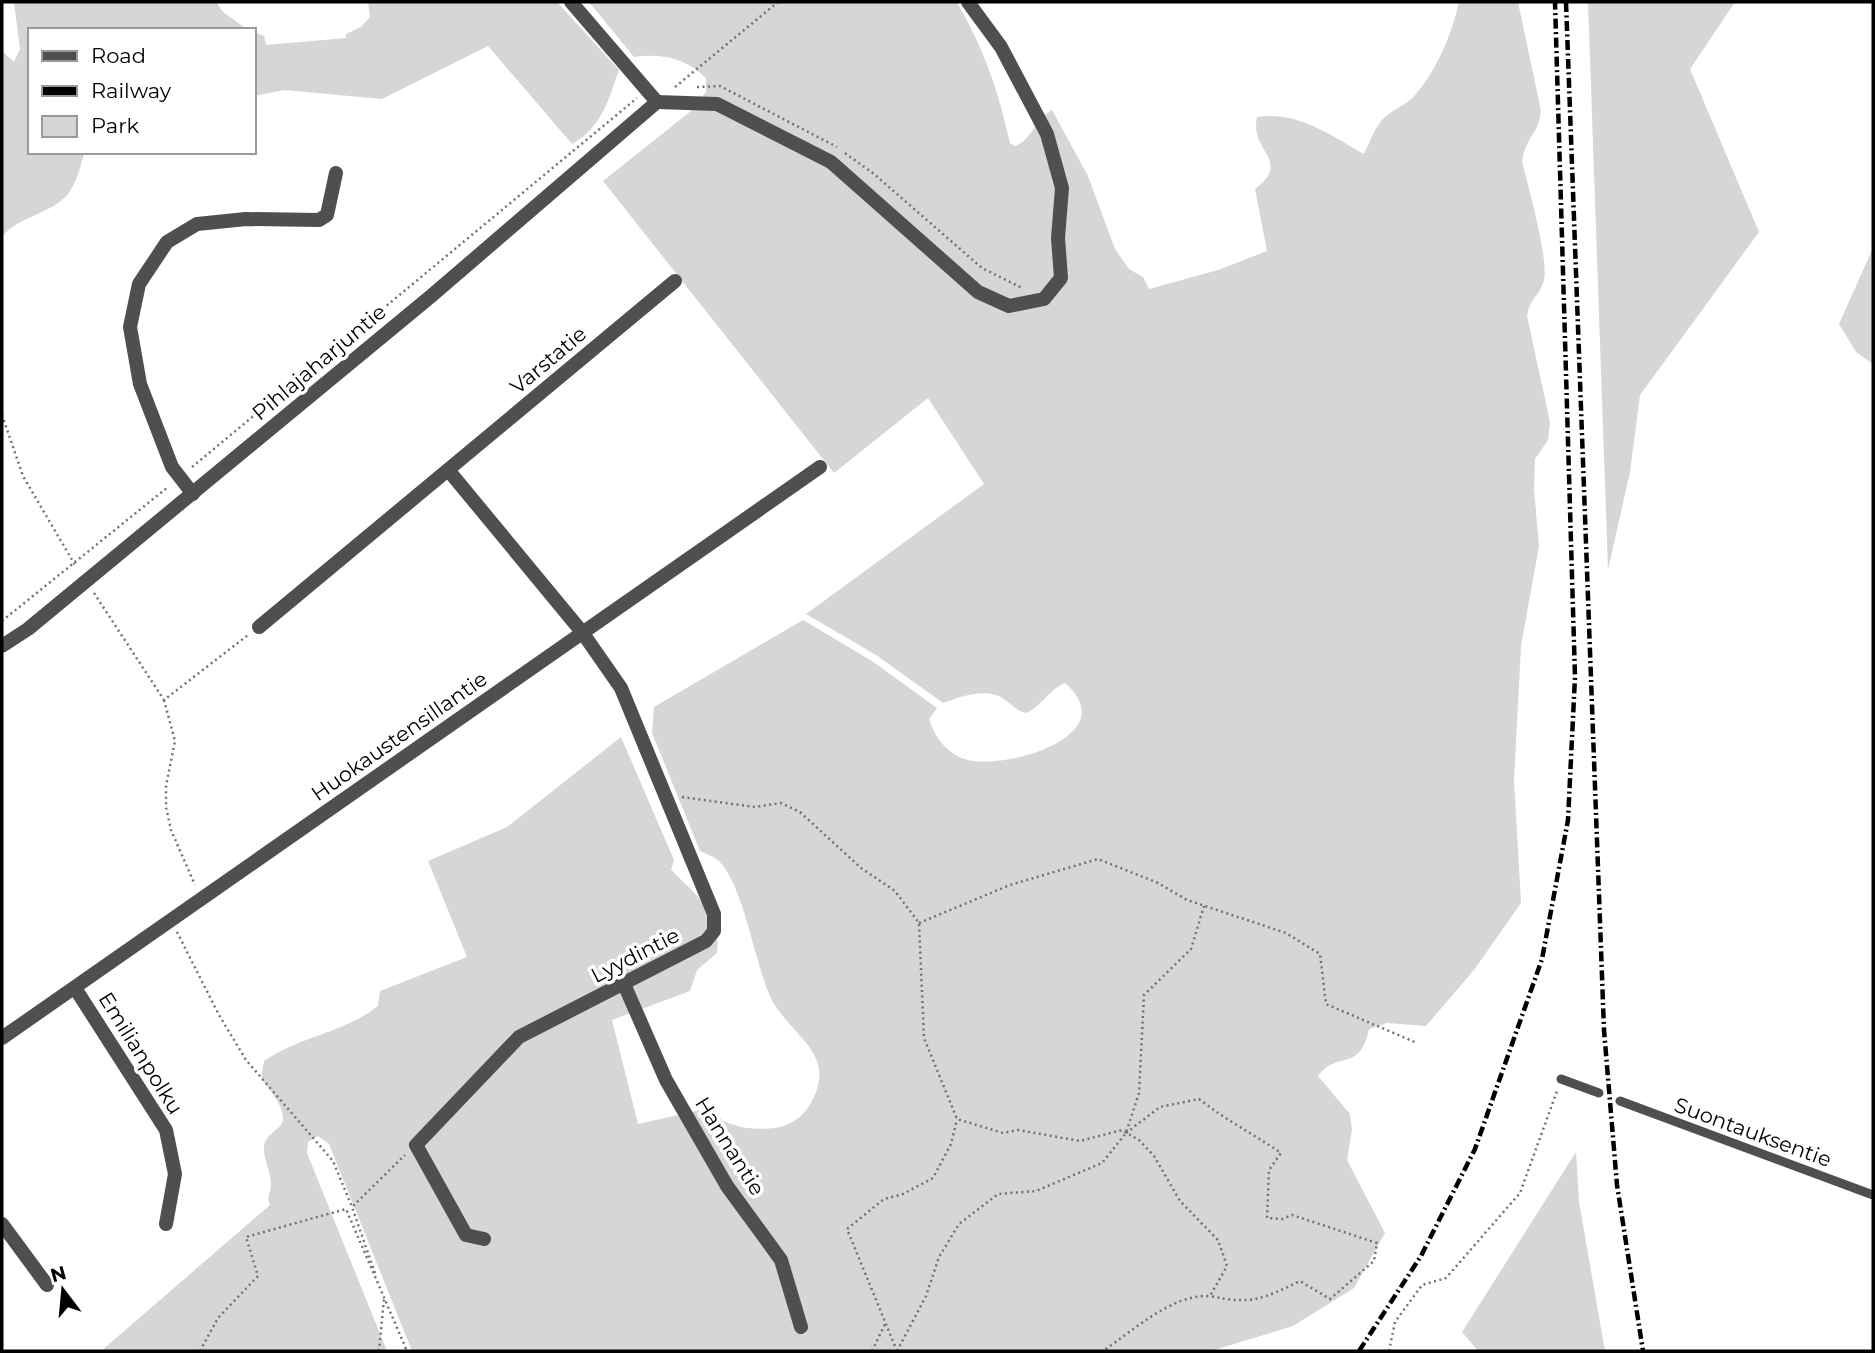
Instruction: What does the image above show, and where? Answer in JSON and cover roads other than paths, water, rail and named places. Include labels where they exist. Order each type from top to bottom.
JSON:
[{"type":"street","points":[[571,2],[652,97],[717,104],[831,162],[978,292],[1009,306],[1044,299],[1061,278],[1058,238],[1062,188],[1048,134],[1001,47],[968,2]]},
{"type":"street","name":"Pihlajaharjuntie","points":[[2,646],[28,629],[193,494],[652,97]]},
{"type":"street","points":[[193,494],[172,467],[140,384],[131,347],[130,327],[139,284],[167,242],[197,224],[246,219],[319,220],[327,215],[336,173]]},
{"type":"street","name":"Varstatie","points":[[259,627],[675,281]]},
{"type":"street","name":"Huokaustensillantie","points":[[2,1038],[172,922],[820,467]]},
{"type":"street","points":[[449,471],[582,632]]},
{"type":"street","name":"Lyydintie","points":[[484,1240],[466,1235],[416,1145],[519,1037],[687,953],[706,941],[714,931],[714,914],[621,688],[582,632]]},
{"type":"street","name":"Hannantie","points":[[624,984],[666,1080],[727,1186],[781,1260],[801,1327]]},
{"type":"street","name":"Emilianpolku","points":[[75,988],[166,1130],[175,1174],[166,1223]]},
{"type":"street","points":[[2,1224],[47,1285]]},
{"type":"lane","points":[[1561,1079],[1599,1093]]},
{"type":"lane","name":"Suontauksentie","points":[[1620,1101],[1873,1195]]},
{"type":"railway","points":[[1359,1351],[1421,1256],[1475,1149],[1542,959],[1568,820],[1575,677],[1555,2]]},
{"type":"railway","points":[[1566,2],[1604,1030],[1617,1185],[1643,1351]]}]
